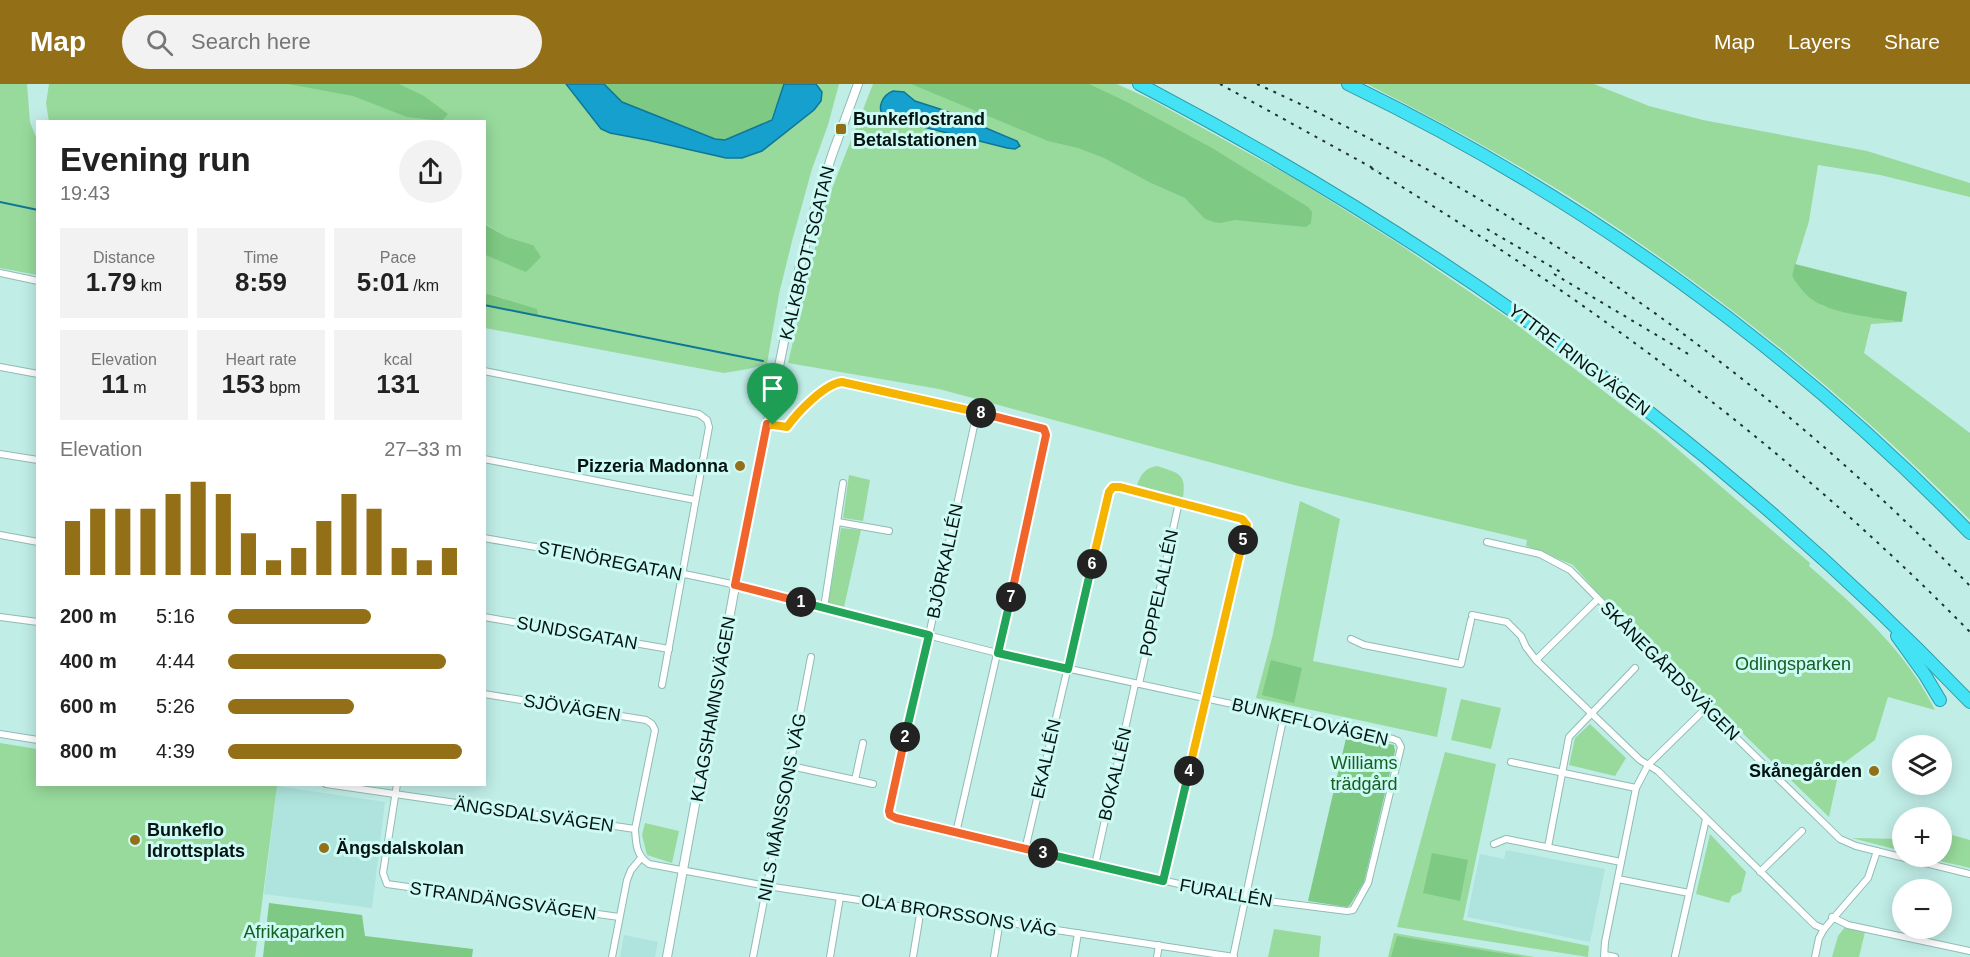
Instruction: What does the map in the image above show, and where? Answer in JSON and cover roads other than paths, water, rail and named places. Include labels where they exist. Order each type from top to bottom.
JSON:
[{"type":"highway","name":"YTTRE RINGVÄGEN","points":[[1139,84],[1275,158],[1393,230],[1492,295],[1568,350],[1665,424],[1809,546],[1970,702]]},
{"type":"highway","points":[[1348,84],[1504,167],[1586,217],[1672,277],[1751,336],[1823,395],[1897,461],[1970,533]]},
{"type":"highway","points":[[1876,609],[1925,675],[1940,700]]},
{"type":"street","name":"KALKBROTTSGATAN","points":[[781,355],[812,218],[858,84]]},
{"type":"street","points":[[0,273],[36,281]]},
{"type":"street","name":"KLAGSHAMNSVÄGEN","points":[[667,957],[735,585],[781,355]]},
{"type":"street","points":[[0,367],[36,374]]},
{"type":"street","points":[[486,371],[699,414],[707,420],[709,427],[662,685]]},
{"type":"street","points":[[767,424],[787,427],[799,410],[834,383],[842,382],[1044,429],[1045,444],[956,833]]},
{"type":"street","name":"BJÖRKALLÉN","points":[[890,815],[893,789],[977,412]]},
{"type":"street","points":[[0,454],[36,460]]},
{"type":"street","points":[[486,459],[695,500]]},
{"type":"street","points":[[824,608],[843,483]]},
{"type":"street","name":"EKALLÉN","points":[[1025,849],[1109,492],[1113,487],[1120,487],[1179,502]]},
{"type":"street","points":[[1163,881],[1247,525],[1242,519],[1179,502]]},
{"type":"street","name":"POPPELALLÉN","points":[[1137,684],[1179,502]]},
{"type":"street","points":[[838,522],[889,531]]},
{"type":"street","points":[[0,535],[36,542]]},
{"type":"street","name":"STENÖREGATAN","points":[[486,538],[735,585]]},
{"type":"street","name":"SKÅNEGÅRDSVÄGEN","points":[[1487,542],[1540,554],[1570,570],[1840,839],[1856,846],[1970,874]]},
{"type":"street","name":"BUNKEFLOVÄGEN","points":[[735,585],[998,653],[1398,741],[1401,747],[1368,883],[1353,910]]},
{"type":"street","points":[[1536,660],[1598,599]]},
{"type":"street","name":"SUNDSGATAN","points":[[486,616],[669,649]]},
{"type":"street","points":[[0,617],[36,622]]},
{"type":"street","points":[[1351,639],[1364,645],[1461,664],[1472,617],[1507,622],[1521,636],[1536,660],[1640,760],[1658,771],[1815,925],[1824,929]]},
{"type":"street","name":"NILS MÅNSSONS VÄG","points":[[753,957],[811,657]]},
{"type":"street","points":[[1548,847],[1569,737],[1635,668]]},
{"type":"street","name":"BOKALLÉN","points":[[1095,865],[1137,684]]},
{"type":"street","name":"SJÖVÄGEN","points":[[486,694],[646,720],[652,724],[655,730],[635,829]]},
{"type":"street","points":[[1615,957],[1604,956],[1605,942],[1636,788],[1648,765],[1706,708]]},
{"type":"street","points":[[1233,957],[1284,716]]},
{"type":"street","points":[[0,734],[36,740]]},
{"type":"street","points":[[855,780],[863,743]]},
{"type":"street","points":[[1511,762],[1636,788]]},
{"type":"street","points":[[791,766],[873,784]]},
{"type":"street","name":"ÄNGSDALSVÄGEN","points":[[339,786],[635,829]]},
{"type":"street","points":[[396,795],[397,786]]},
{"type":"street","name":"STRANDÄNGSVÄGEN","points":[[396,795],[383,873],[387,884],[619,917]]},
{"type":"street","name":"FURALLÉN","points":[[890,815],[956,833],[1245,898],[1353,910]]},
{"type":"street","points":[[1675,956],[1706,819]]},
{"type":"street","points":[[612,957],[630,870],[640,858],[635,829]]},
{"type":"street","points":[[1760,872],[1802,831]]},
{"type":"street","points":[[1494,844],[1506,839],[1621,862]]},
{"type":"street","points":[[1815,957],[1819,938],[1824,929],[1868,878],[1877,851]]},
{"type":"street","name":"OLA BRORSSONS VÄG","points":[[640,858],[649,864],[683,872],[1233,957]]},
{"type":"street","points":[[1618,879],[1689,893]]},
{"type":"street","points":[[831,957],[840,897]]},
{"type":"street","points":[[913,957],[921,908]]},
{"type":"street","points":[[1832,917],[1848,925],[1970,951]]},
{"type":"street","points":[[994,957],[1000,920]]},
{"type":"street","points":[[1074,957],[1078,933]]},
{"type":"street","points":[[1157,957],[1159,945]]},
{"type":"water","points":[[566,84],[604,84],[622,102],[715,139],[725,140],[772,120],[784,84],[816,84],[822,92],[821,101],[814,110],[762,151],[742,158],[726,158],[610,133],[601,129]]},
{"type":"water","points":[[893,91],[904,92],[915,101],[943,110],[1017,141],[1020,146],[1015,149],[1007,148],[884,117],[881,109],[882,102],[886,95]]},
{"type":"waterway","points":[[0,202],[36,210]]},
{"type":"waterway","points":[[486,305],[763,361]]},
{"type":"railway","points":[[1220,84],[1378,171]]},
{"type":"railway","points":[[1257,84],[1356,132],[1453,184],[1547,240],[1638,301],[1725,366],[1810,435],[1892,508],[1970,586]]},
{"type":"railway","points":[[1371,168],[1532,270],[1685,381],[1831,501],[1902,565],[1970,632]]},
{"type":"railway","points":[[1487,229],[1564,274]]},
{"type":"railway","points":[[1554,274],[1690,355]]},
{"type":"place","name":"Bunkeflostrand Betalstationen","points":[[841,129]]},
{"type":"place","name":"Pizzeria Madonna","points":[[740,466]]},
{"type":"place","name":"Skånegården","points":[[1874,771]]},
{"type":"place","name":"Bunkeflo Idrottsplats","points":[[135,840]]},
{"type":"place","name":"Ängsdalskolan","points":[[324,848]]},
{"type":"park label","name":"Odlingsparken","points":[[1793,664]]},
{"type":"park label","name":"Williams trädgård","points":[[1364,773]]},
{"type":"park label","name":"Afrikaparken","points":[[294,932]]}]
